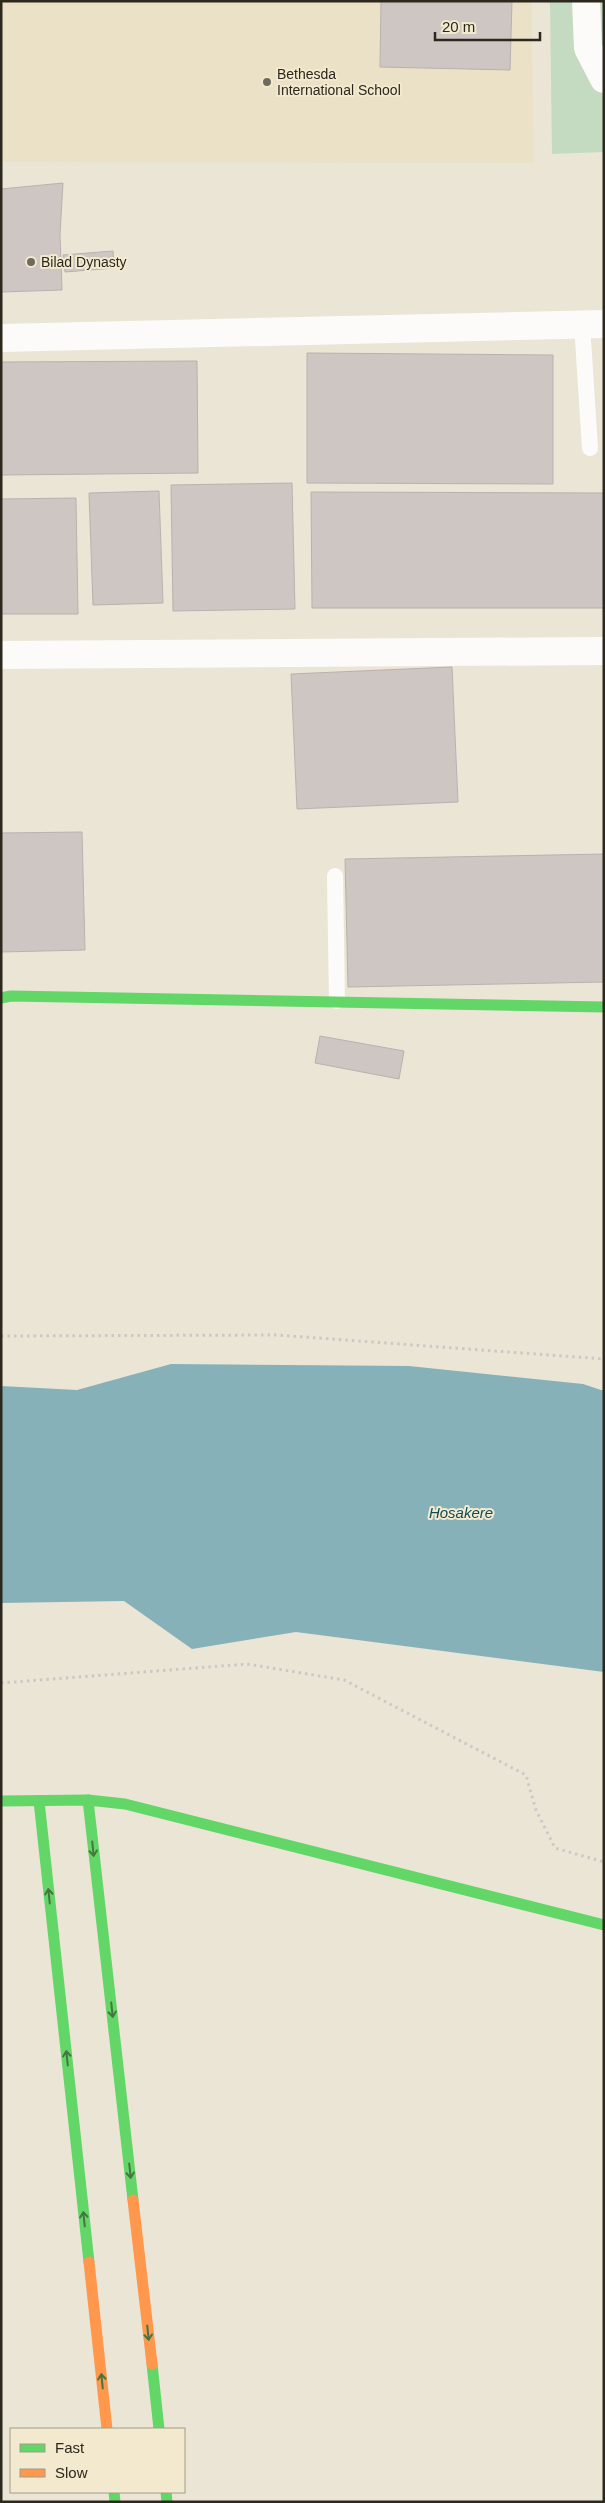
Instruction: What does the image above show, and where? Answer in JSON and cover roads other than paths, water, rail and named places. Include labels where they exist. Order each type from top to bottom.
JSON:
[{"type":"street","points":[[586,1],[588,48],[604,79]]},
{"type":"street","points":[[1,338],[593,324]]},
{"type":"street","points":[[1,655],[604,651]]},
{"type":"street","points":[[1,998],[11,996],[604,1006]]},
{"type":"street","points":[[88,1800],[159,2428]]},
{"type":"street","points":[[1,1801],[88,1800],[125,1804],[604,1924]]},
{"type":"street","points":[[39,1801],[107,2428]]},
{"type":"lane","points":[[590,448],[593,324]]},
{"type":"lane","points":[[335,876],[337,1002]]},
{"type":"water","name":"Hosakere","points":[[171,1364],[409,1366],[583,1384],[604,1391],[604,1672],[296,1632],[192,1649],[124,1601],[1,1603],[1,1386],[77,1390]]},
{"type":"place","name":"Bethesda International School","points":[[267,82]]},
{"type":"place","name":"Bilad Dynasty","points":[[31,262]]}]
